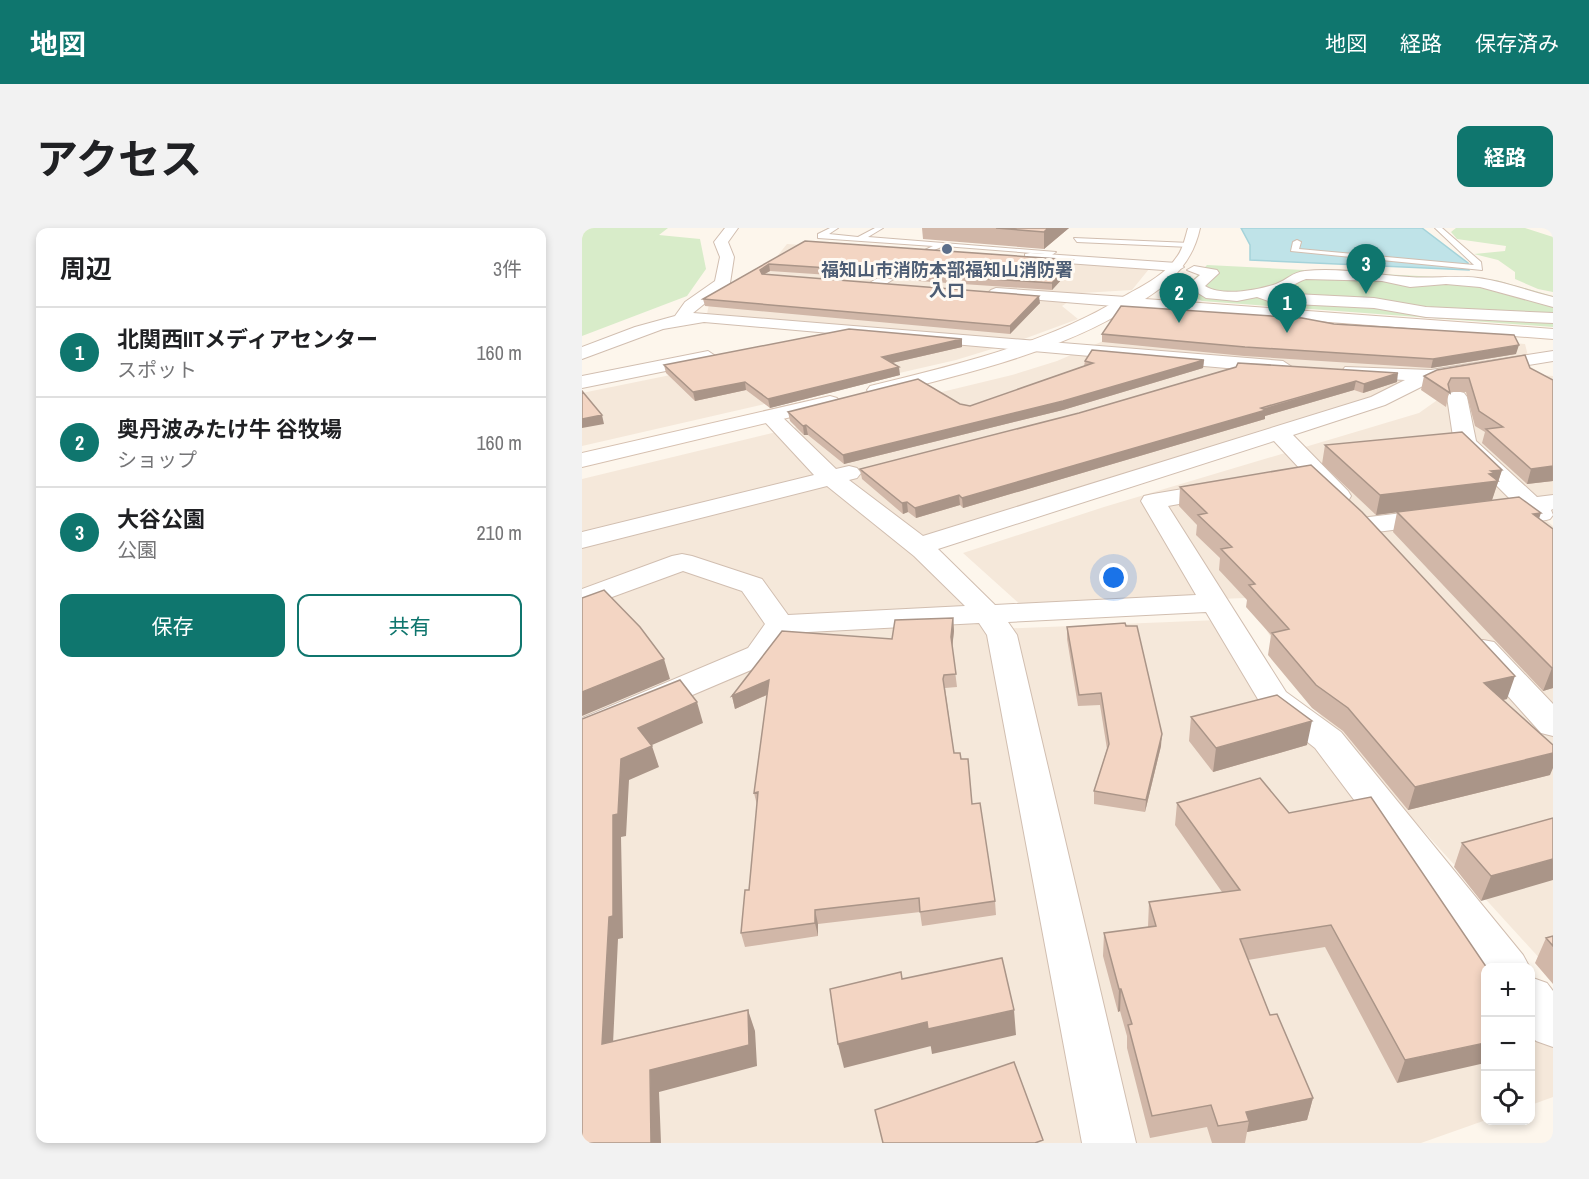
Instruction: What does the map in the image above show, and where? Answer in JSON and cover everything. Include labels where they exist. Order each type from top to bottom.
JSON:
[{"type":"street","points":[[681,319],[691,305],[722,283],[727,256],[721,242],[732,228]]},
{"type":"street","points":[[582,460],[771,417],[942,374],[1102,317],[1145,292],[1177,267],[1190,245],[1194,228]]},
{"type":"street","points":[[813,243],[929,250],[1052,253],[1177,267]]},
{"type":"street","points":[[899,286],[870,284],[929,250]]},
{"type":"street","points":[[1194,270],[1212,273],[1195,286],[1206,293],[1238,296],[1282,287],[1295,277],[1306,275],[1361,277],[1395,283],[1480,283],[1553,302]]},
{"type":"street","points":[[1395,283],[1416,300]]},
{"type":"street","points":[[978,292],[1511,324],[1553,318]]},
{"type":"street","points":[[1261,292],[1274,298],[1384,305],[1511,324],[1553,334]]},
{"type":"street","points":[[1384,305],[1444,299],[1511,324],[1552,357]]},
{"type":"street","points":[[582,354],[612,341],[681,319],[704,317],[1031,343],[1302,368]]},
{"type":"street","points":[[786,342],[854,329]]},
{"type":"street","points":[[582,382],[729,353]]},
{"type":"street","points":[[1337,370],[1431,375],[1552,357]]},
{"type":"street","points":[[1190,381],[1244,364]]},
{"type":"street","points":[[920,546],[1378,401],[1431,375]]},
{"type":"street","points":[[1457,397],[1465,442],[1541,503],[1553,525]]},
{"type":"street","points":[[771,417],[831,478],[920,546],[989,614],[1002,635],[1109,1143]]},
{"type":"street","points":[[1279,433],[1303,475],[1369,525],[1393,551]]},
{"type":"street","points":[[582,540],[866,469]]},
{"type":"street","points":[[1245,485],[1153,501],[1275,699],[1328,740],[1503,963]]},
{"type":"street","points":[[1369,525],[1541,503]]},
{"type":"street","points":[[582,599],[682,562],[752,585],[780,624]]},
{"type":"street","points":[[780,624],[1215,603]]},
{"type":"street","points":[[582,731],[759,655],[780,624]]},
{"type":"street","points":[[1465,629],[1553,725]]},
{"type":"street","points":[[1535,1003],[1553,1026]]},
{"type":"lane","points":[[835,228],[821,236],[1052,253]]},
{"type":"lane","points":[[860,239],[880,228]]},
{"type":"lane","points":[[1077,240],[1086,228]]},
{"type":"lane","points":[[1297,242],[1295,251],[1479,268],[1478,264],[1438,228]]},
{"type":"lane","points":[[896,242],[911,232]]},
{"type":"lane","points":[[1067,244],[1077,240],[1190,245]]},
{"type":"lane","points":[[929,250],[943,244]]},
{"type":"shaded area","points":[[787,244],[1149,269],[1132,290],[1082,293],[1062,306],[1078,319],[1021,340],[956,360],[582,446],[582,393],[862,336],[869,329],[707,314],[710,299],[766,270]]},
{"type":"shaded area","points":[[1185,316],[1525,344],[1529,360],[1404,388],[911,550],[995,629],[1219,620],[1481,963],[1481,1122],[1421,1143],[582,1143],[582,479],[1012,375],[1057,361],[1131,329]]},
{"type":"shaded area","points":[[1529,374],[1553,376],[1553,500],[1526,503],[1553,526],[1553,973],[1326,724],[1246,598],[1022,606],[963,553],[1104,507],[1419,413],[1443,396],[1448,387]]},
{"type":"shaded area","points":[[1535,1013],[1553,1033],[1553,1097],[1535,1104]]},
{"type":"green space","points":[[582,228],[668,228],[659,235],[700,239],[706,269],[687,296],[582,336]]},
{"type":"green space","points":[[1456,228],[1525,228],[1553,237],[1553,292],[1538,289],[1515,279],[1515,272],[1498,260],[1474,254],[1505,251],[1506,246],[1457,239],[1451,232]]},
{"type":"green space","points":[[1207,265],[1496,280],[1553,296],[1553,327],[1202,301],[1182,291]]},
{"type":"water","points":[[1241,228],[1422,228],[1468,263],[1469,270],[1250,260],[1250,245]]},
{"type":"building","points":[[996,228],[1048,228],[1044,232]]},
{"type":"building","points":[[805,241],[1073,260],[1052,283],[769,264],[760,270],[762,274],[1039,296],[1010,326],[703,299]]},
{"type":"building","points":[[1121,306],[1302,318],[1334,324],[1514,335],[1519,345],[1433,359],[1245,347],[1102,334]]},
{"type":"building","points":[[849,329],[962,339],[882,357],[899,367],[768,399],[745,382],[693,392],[664,365]]},
{"type":"building","points":[[1092,350],[1204,360],[1063,401],[843,455],[788,412],[918,379],[960,404],[970,406],[1093,363],[1085,361]]},
{"type":"building","points":[[1525,355],[1530,368],[1553,380],[1553,466],[1531,469],[1486,429],[1503,427],[1479,411],[1469,378],[1451,378],[1448,384],[1450,393],[1424,376],[1437,370]]},
{"type":"building","points":[[1238,363],[1398,373],[1364,384],[1356,381],[1261,408],[1266,410],[962,498],[959,495],[915,508],[907,502],[902,503],[860,469],[1079,413],[1236,367]]},
{"type":"building","points":[[582,391],[602,415],[582,419]]},
{"type":"building","points":[[1462,432],[1502,470],[1491,471],[1495,473],[1489,474],[1498,481],[1380,495],[1325,445]]},
{"type":"building","points":[[1311,465],[1362,512],[1515,676],[1484,683],[1553,745],[1553,753],[1415,787],[1348,708],[1316,685],[1272,633],[1289,629],[1249,585],[1255,584],[1221,549],[1232,547],[1198,515],[1207,513],[1180,487]]},
{"type":"building","points":[[1519,497],[1541,513],[1533,514],[1553,529],[1553,668],[1397,512]]},
{"type":"building","points":[[604,590],[640,627],[664,659],[582,692],[582,598]]},
{"type":"building","points":[[953,618],[951,637],[956,674],[944,675],[943,679],[954,753],[960,753],[961,759],[968,759],[972,804],[980,803],[995,901],[920,912],[919,898],[815,910],[815,923],[741,933],[745,890],[749,890],[758,792],[754,793],[769,680],[732,696],[782,631],[892,639],[895,620]]},
{"type":"building","points":[[1125,623],[1126,626],[1137,626],[1162,734],[1146,800],[1094,791],[1109,744],[1101,693],[1079,695],[1067,627]]},
{"type":"building","points":[[680,680],[697,702],[638,728],[652,746],[621,759],[618,814],[613,815],[613,916],[609,917],[602,1044],[748,1010],[749,1045],[650,1070],[651,1143],[582,1143],[582,719]]},
{"type":"building","points":[[1277,695],[1312,721],[1216,748],[1191,717]]},
{"type":"building","points":[[1260,778],[1289,813],[1371,797],[1484,963],[1481,963],[1481,1044],[1405,1060],[1331,925],[1240,939],[1270,1015],[1277,1014],[1313,1098],[1246,1112],[1249,1121],[1218,1126],[1211,1105],[1152,1116],[1128,1025],[1132,1024],[1121,989],[1119,989],[1104,933],[1156,926],[1149,902],[1240,890],[1177,803]]},
{"type":"building","points":[[1553,818],[1553,859],[1491,876],[1462,843]]},
{"type":"building","points":[[1553,936],[1553,946],[1546,938]]},
{"type":"building","points":[[1002,958],[1014,1010],[928,1029],[927,1022],[838,1044],[830,989],[901,972],[902,979]]},
{"type":"building","points":[[1014,1062],[1043,1140],[1035,1143],[883,1143],[875,1110]]},
{"type":"place","name":"福知山市消防本部福知山消防署 入口","points":[[947,249]]},
{"type":"place","name":"大谷公園","points":[[1366,294]]},
{"type":"place","name":"奥丹波みたけ牛 谷牧場","points":[[1179,323]]},
{"type":"place","name":"北関西IITメディアセンター","points":[[1287,333]]}]
